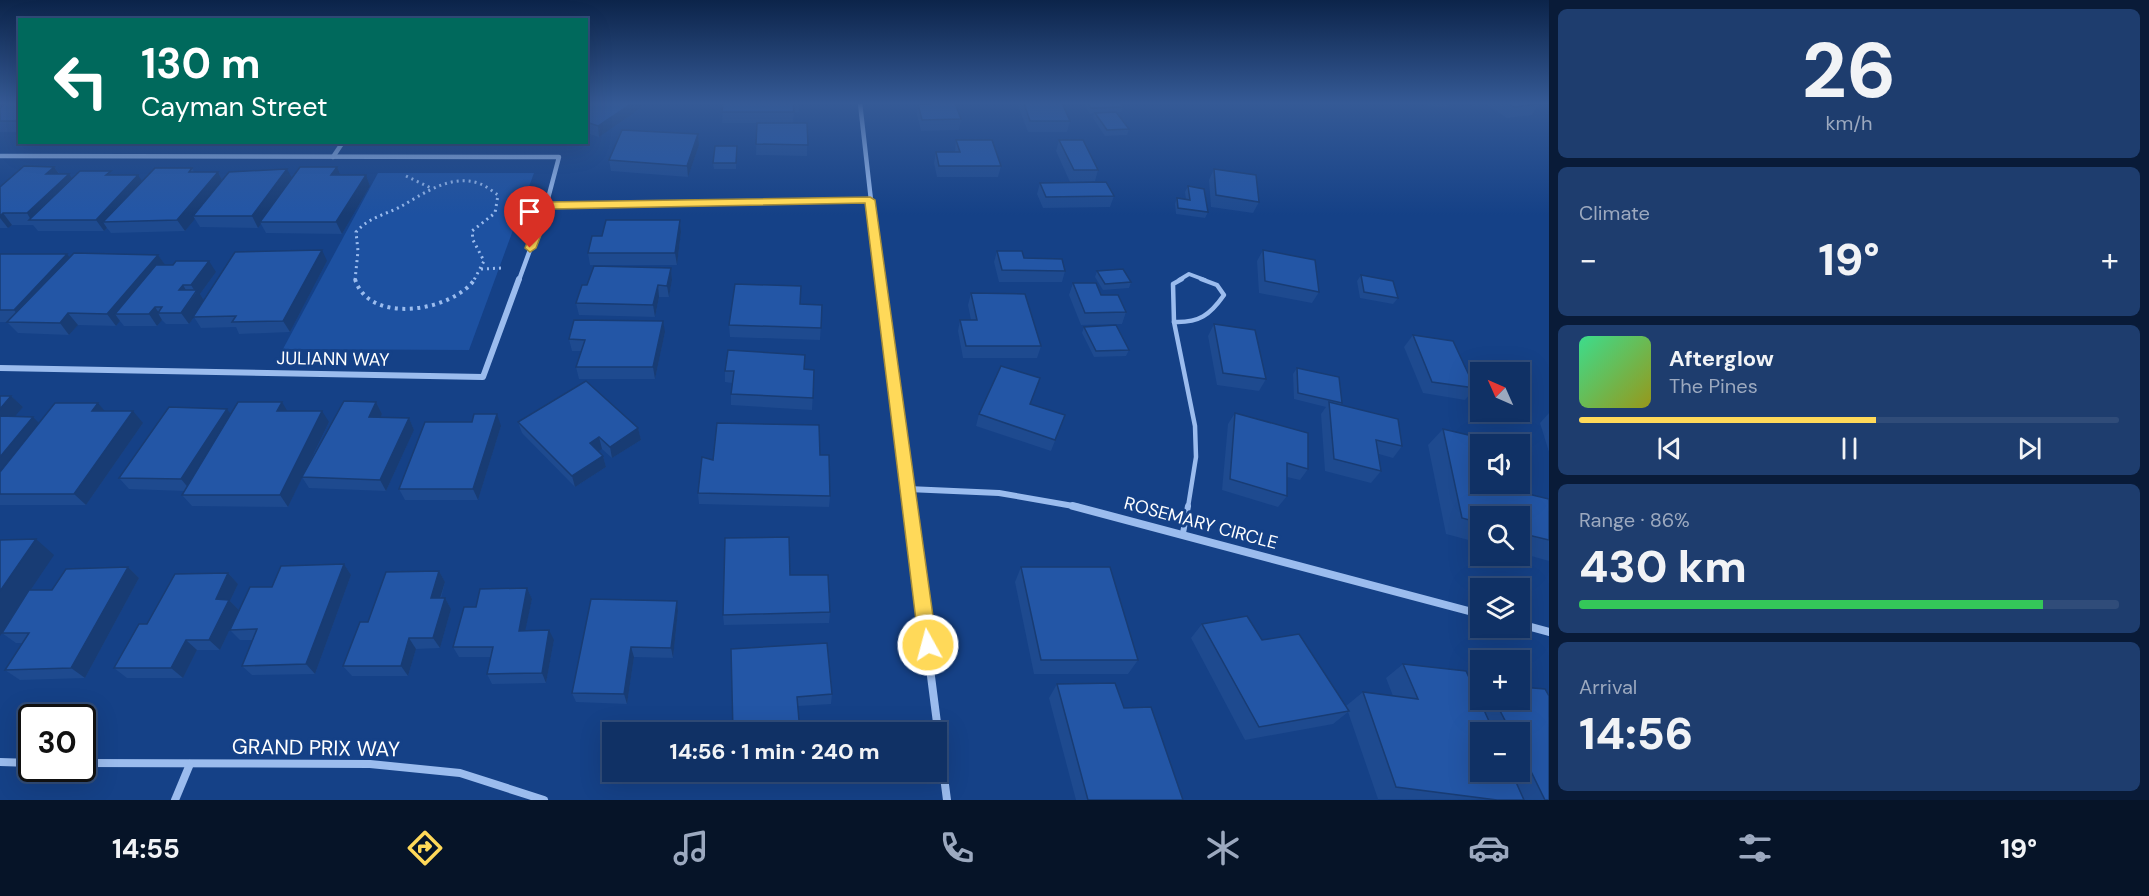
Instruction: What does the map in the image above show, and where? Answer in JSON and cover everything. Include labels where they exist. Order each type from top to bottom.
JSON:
[{"type":"street","points":[[864,140],[947,800]]},
{"type":"street","points":[[333,158],[342,144]]},
{"type":"street","points":[[0,156],[559,157],[546,206],[870,200]]},
{"type":"street","name":"JULIANN WAY","points":[[0,368],[483,376],[546,206]]},
{"type":"street","name":"ROSEMARY CIRCLE","points":[[909,489],[999,493],[1066,504],[1183,533],[1470,611]]},
{"type":"street","points":[[1530,627],[1549,632]]},
{"type":"street","points":[[0,762],[18,763]]},
{"type":"street","name":"GRAND PRIX WAY","points":[[96,763],[370,764],[449,772],[492,782],[544,800]]},
{"type":"street","points":[[175,800],[190,764]]},
{"type":"lane","points":[[1174,322],[1194,323],[1211,315],[1224,295],[1216,285],[1189,274],[1173,284],[1174,322],[1189,394],[1196,448],[1183,533]]},
{"type":"path","points":[[402,171],[408,178],[421,181],[431,188]]},
{"type":"path","points":[[463,182],[479,183],[498,195],[495,213],[472,231],[473,240],[484,261],[481,269],[468,287],[447,298],[419,307],[386,308],[369,299],[357,286],[354,273],[359,256],[359,246],[355,239],[356,232],[364,222],[414,199],[431,188],[463,182]]},
{"type":"path","points":[[481,269],[503,268]]},
{"type":"shaded area","points":[[378,173],[534,173],[469,350],[283,349]]},
{"type":"building","points":[[618,140],[696,140],[687,166],[609,160]]},
{"type":"building","points":[[756,140],[808,140],[808,145],[756,144]]},
{"type":"building","points":[[956,140],[992,140],[1001,166],[939,166],[936,152],[960,152]]},
{"type":"building","points":[[1059,140],[1083,140],[1098,170],[1074,170]]},
{"type":"building","points":[[715,146],[737,146],[736,163],[713,163]]},
{"type":"building","points":[[24,166],[54,167],[46,174],[69,174],[27,213],[3,213],[0,216],[0,187]]},
{"type":"building","points":[[300,167],[337,167],[331,175],[366,175],[336,222],[260,222]]},
{"type":"building","points":[[155,168],[192,168],[189,172],[218,172],[177,220],[103,222]]},
{"type":"building","points":[[287,169],[252,216],[193,216],[229,172]]},
{"type":"building","points":[[1214,169],[1256,175],[1259,202],[1216,195]]},
{"type":"building","points":[[80,171],[111,171],[106,175],[138,175],[96,220],[29,220]]},
{"type":"building","points":[[1106,182],[1114,196],[1046,197],[1040,183]]},
{"type":"building","points":[[1188,186],[1204,189],[1208,212],[1178,208],[1177,198],[1190,200]]},
{"type":"building","points":[[606,220],[680,220],[675,253],[588,253],[592,236],[602,236]]},
{"type":"building","points":[[322,250],[283,321],[232,322],[236,316],[193,317],[235,252]]},
{"type":"building","points":[[1263,250],[1315,260],[1319,292],[1265,281]]},
{"type":"building","points":[[997,251],[1022,251],[1024,258],[1062,259],[1065,271],[1002,270]]},
{"type":"building","points":[[74,253],[158,255],[107,314],[68,313],[60,323],[7,322]]},
{"type":"building","points":[[0,254],[67,254],[14,310],[0,310]]},
{"type":"building","points":[[176,261],[209,261],[191,285],[183,285],[179,290],[197,290],[181,313],[158,313],[162,307],[155,307],[149,314],[115,314],[156,265],[173,265]]},
{"type":"building","points":[[594,266],[671,268],[667,286],[658,285],[653,305],[576,303],[582,285],[587,285]]},
{"type":"building","points":[[1123,269],[1131,282],[1105,284],[1097,271]]},
{"type":"building","points":[[1361,275],[1393,281],[1398,298],[1364,292]]},
{"type":"building","points":[[1073,283],[1096,283],[1101,295],[1118,295],[1126,312],[1085,313]]},
{"type":"building","points":[[735,284],[801,286],[800,304],[822,305],[821,328],[729,325]]},
{"type":"building","points":[[971,293],[1025,294],[1041,346],[966,346],[960,320],[977,320]]},
{"type":"building","points":[[574,320],[663,321],[653,367],[576,367],[585,340],[569,339]]},
{"type":"building","points":[[1214,324],[1255,330],[1266,379],[1223,373]]},
{"type":"building","points":[[1116,325],[1129,350],[1096,351],[1084,327]]},
{"type":"building","points":[[1413,335],[1453,341],[1470,377],[1470,387],[1432,382]]},
{"type":"building","points":[[728,350],[805,355],[804,369],[814,370],[813,398],[731,394],[734,371],[725,371]]},
{"type":"building","points":[[1001,366],[1040,378],[1030,404],[1065,415],[1055,440],[979,414]]},
{"type":"building","points":[[1297,368],[1339,377],[1342,403],[1298,393]]},
{"type":"building","points":[[586,381],[638,428],[610,447],[599,437],[590,443],[603,456],[572,476],[518,422]]},
{"type":"building","points":[[0,396],[11,396],[0,409]]},
{"type":"building","points":[[344,401],[376,402],[369,417],[409,418],[380,480],[302,477]]},
{"type":"building","points":[[238,402],[282,402],[277,411],[322,411],[280,495],[182,495]]},
{"type":"building","points":[[1329,402],[1398,419],[1402,446],[1376,440],[1381,471],[1334,459]]},
{"type":"building","points":[[55,403],[98,403],[92,411],[133,411],[74,494],[0,494],[0,472]]},
{"type":"building","points":[[169,407],[227,409],[181,479],[119,478]]},
{"type":"building","points":[[1235,413],[1308,433],[1308,469],[1287,463],[1287,496],[1230,479]]},
{"type":"building","points":[[474,414],[497,414],[473,489],[399,489],[425,422],[472,422]]},
{"type":"building","points":[[0,416],[33,417],[0,457]]},
{"type":"building","points":[[717,423],[819,425],[820,455],[829,455],[830,496],[698,493],[702,457],[713,460]]},
{"type":"building","points":[[1443,429],[1470,435],[1470,494],[1528,494],[1549,499],[1549,540],[1530,535],[1530,506],[1470,506],[1470,520],[1462,518]]},
{"type":"building","points":[[789,537],[790,575],[828,575],[830,612],[723,615],[725,538]]},
{"type":"building","points":[[36,539],[0,591],[0,540]]},
{"type":"building","points":[[344,564],[306,664],[242,666],[257,629],[230,630],[250,587],[272,587],[281,566]]},
{"type":"building","points":[[128,567],[71,668],[5,670],[29,633],[2,633],[29,590],[52,590],[66,569]]},
{"type":"building","points":[[1021,567],[1110,567],[1138,660],[1041,660]]},
{"type":"building","points":[[439,571],[431,598],[445,598],[433,638],[409,638],[401,666],[343,666],[360,622],[368,622],[386,572]]},
{"type":"building","points":[[228,573],[216,599],[229,600],[209,640],[186,640],[171,668],[114,668],[139,624],[147,624],[175,574]]},
{"type":"building","points":[[527,588],[519,631],[549,630],[542,673],[487,674],[493,647],[453,647],[464,607],[476,607],[480,589]]},
{"type":"building","points":[[591,599],[677,601],[671,648],[631,647],[624,694],[572,693]]},
{"type":"building","points":[[1247,616],[1262,640],[1299,634],[1349,711],[1259,727],[1202,624]]},
{"type":"building","points":[[827,643],[832,694],[797,697],[799,722],[733,722],[731,649]]},
{"type":"building","points":[[1403,664],[1466,671],[1470,680],[1470,710],[1484,710],[1489,722],[1470,722],[1470,782],[1516,782],[1524,800],[1497,800],[1396,787],[1363,692],[1418,699]]},
{"type":"building","points":[[1115,683],[1124,708],[1151,707],[1183,800],[1088,800],[1057,684]]},
{"type":"building","points":[[1530,688],[1545,689],[1549,696],[1549,800],[1545,800],[1530,769],[1530,722],[1506,722],[1500,710],[1530,710]]},
{"type":"route","points":[[530,248],[546,206],[870,200],[928,645]]}]
